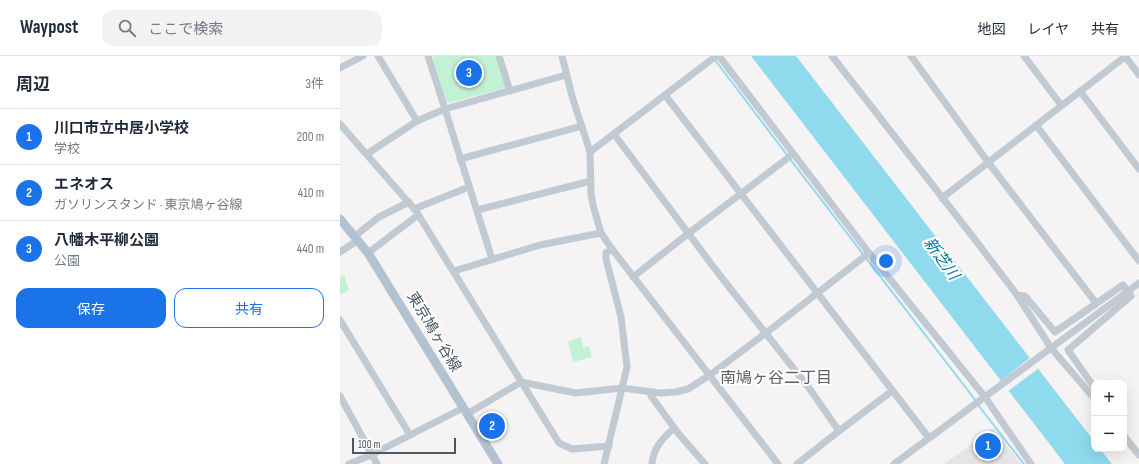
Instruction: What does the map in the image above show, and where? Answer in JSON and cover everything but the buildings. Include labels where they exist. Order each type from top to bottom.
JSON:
[{"type":"main road","name":"東京鳩ヶ谷線","points":[[340,219],[368,253],[498,464]]},
{"type":"street","points":[[340,68],[364,56]]},
{"type":"street","points":[[378,56],[417,121]]},
{"type":"street","points":[[428,56],[492,259]]},
{"type":"street","points":[[499,56],[510,91]]},
{"type":"street","points":[[562,56],[566,75],[590,152],[594,205],[601,233],[778,464]]},
{"type":"street","points":[[590,152],[716,56]]},
{"type":"street","points":[[719,56],[869,253],[987,395],[1031,464]]},
{"type":"street","points":[[832,56],[1017,295],[1050,349],[1091,395]]},
{"type":"street","points":[[911,56],[988,162],[1096,303]]},
{"type":"street","points":[[1024,56],[1061,106]]},
{"type":"street","points":[[942,198],[1125,56],[1139,75]]},
{"type":"street","points":[[367,154],[417,121],[445,109],[566,75]]},
{"type":"street","points":[[1080,91],[1139,169]]},
{"type":"street","points":[[665,95],[929,438]]},
{"type":"street","points":[[340,124],[409,202],[416,212],[454,271],[559,443],[572,449],[609,446]]},
{"type":"street","points":[[1036,125],[1139,261]]},
{"type":"street","points":[[460,159],[582,126]]},
{"type":"street","points":[[614,134],[809,388],[839,430]]},
{"type":"street","points":[[634,277],[793,154]]},
{"type":"street","points":[[477,210],[591,181]]},
{"type":"street","points":[[368,253],[416,212],[469,187]]},
{"type":"street","points":[[340,252],[379,218],[409,202]]},
{"type":"street","points":[[454,271],[540,245],[601,233]]},
{"type":"street","points":[[604,464],[627,367],[621,317],[605,256],[612,249]]},
{"type":"street","points":[[349,464],[465,411],[521,382],[576,393],[622,388],[660,393],[682,391],[694,386],[710,375],[869,253]]},
{"type":"street","points":[[898,463],[929,438],[1139,282]]},
{"type":"street","points":[[1017,295],[1024,296],[1055,332],[1122,285],[1128,291],[1131,296],[1068,350],[1091,383]]},
{"type":"street","points":[[340,320],[410,435]]},
{"type":"street","points":[[797,464],[839,430],[892,391]]},
{"type":"street","points":[[651,392],[651,396],[674,428],[704,464]]},
{"type":"street","points":[[340,396],[377,464]]},
{"type":"street","points":[[652,464],[658,444],[674,428]]},
{"type":"street","points":[[1127,440],[1139,455]]},
{"type":"shaded area","points":[[993,428],[1021,464],[944,464]]},
{"type":"green space","points":[[434,56],[496,56],[506,86],[505,88],[449,103],[446,102],[433,59]]},
{"type":"green space","points":[[344,275],[349,290],[340,295],[340,277]]},
{"type":"green space","points":[[581,337],[583,348],[589,346],[592,357],[573,362],[568,342]]},
{"type":"water","name":"新芝川","points":[[751,56],[796,56],[1091,437],[1091,452],[1102,452],[1112,464],[1065,464]]},
{"type":"pier","points":[[1031,357],[1039,368],[1007,392],[999,382]]},
{"type":"waterway","points":[[715,60],[787,155]]},
{"type":"waterway","points":[[790,159],[976,401]]},
{"type":"waterway","points":[[978,405],[1024,464]]},
{"type":"place","name":"八幡木平柳公園","points":[[469,73]]},
{"type":"place","name":"エネオス","points":[[492,426]]},
{"type":"place","name":"川口市立中居小学校","points":[[988,446]]},
{"type":"district","name":"南鳩ヶ谷二丁目","points":[[776,378]]}]
